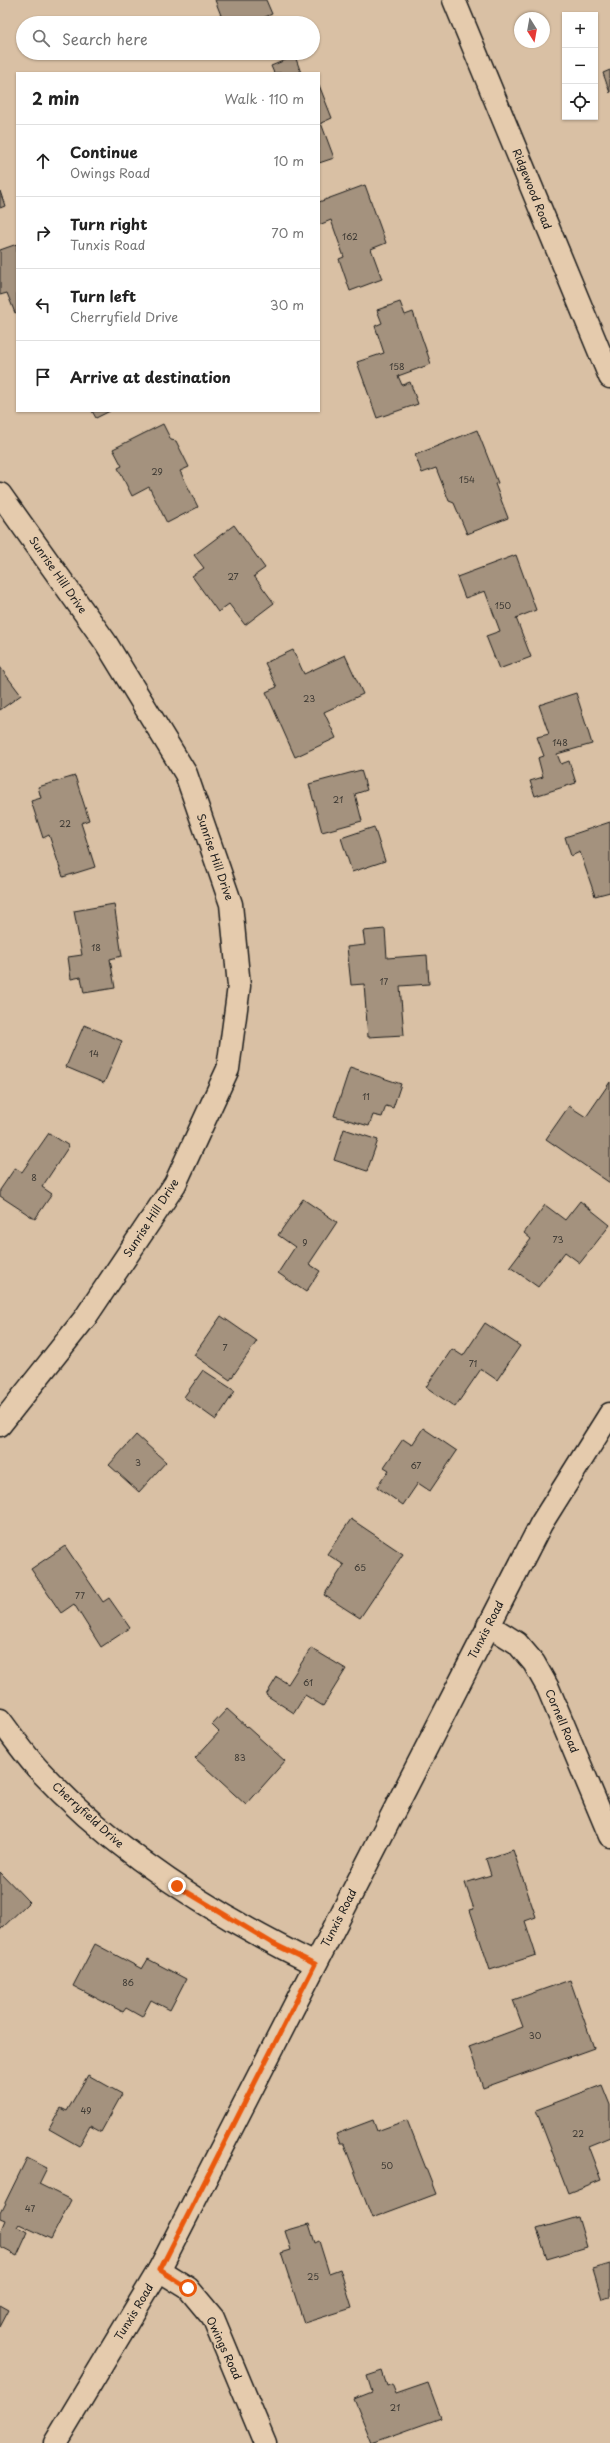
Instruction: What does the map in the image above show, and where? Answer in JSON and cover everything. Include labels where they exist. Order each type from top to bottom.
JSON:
[{"type":"street","name":"Ridgewood Road","points":[[454,0],[610,377]]},
{"type":"street","name":"Sunrise Hill Drive","points":[[0,494],[106,643],[186,774],[232,904],[239,986],[228,1069],[175,1184],[85,1318],[0,1425]]},
{"type":"street","name":"Tunxis Road","points":[[55,2443],[160,2270],[488,1625],[541,1524],[610,1414]]},
{"type":"street","name":"Cornell Road","points":[[488,1625],[517,1643],[534,1663],[548,1688],[610,1836]]},
{"type":"street","name":"Cherryfield Drive","points":[[0,1720],[39,1770],[111,1839],[206,1904],[272,1943],[315,1964]]},
{"type":"street","name":"Owings Road","points":[[160,2270],[188,2288],[213,2318],[265,2443]]},
{"type":"building","points":[[215,0],[266,0],[272,14],[267,16],[221,16]]},
{"type":"building","points":[[285,60],[296,60],[301,72],[274,72],[271,66]]},
{"type":"building","points":[[610,70],[610,93],[603,73]]},
{"type":"building","points":[[320,88],[332,118],[321,123],[334,158],[320,163]]},
{"type":"building","points":[[365,185],[386,243],[371,249],[382,279],[350,291],[339,259],[344,257],[331,220],[320,225],[320,202]]},
{"type":"building","points":[[0,191],[5,206],[0,208]]},
{"type":"building","points":[[16,244],[15,313],[7,293],[0,295],[0,250]]},
{"type":"building","points":[[400,302],[405,315],[413,312],[431,364],[398,376],[402,385],[410,382],[418,404],[377,418],[357,362],[384,353],[375,326],[382,323],[377,310]]},
{"type":"building","points":[[93,412],[108,412],[96,418]]},
{"type":"building","points":[[163,424],[171,440],[176,441],[189,467],[180,471],[198,507],[167,523],[149,487],[132,496],[118,468],[122,466],[113,449]]},
{"type":"building","points":[[477,430],[498,483],[495,484],[508,518],[467,534],[454,503],[449,501],[436,468],[422,473],[415,455]]},
{"type":"building","points":[[234,525],[265,568],[254,576],[274,603],[245,625],[229,604],[218,612],[192,576],[204,568],[194,555]]},
{"type":"building","points":[[516,555],[536,610],[516,618],[531,657],[499,669],[486,636],[500,631],[485,591],[465,598],[457,577]]},
{"type":"building","points":[[293,650],[304,674],[345,655],[363,694],[324,712],[336,738],[295,757],[266,692],[277,687],[265,663]]},
{"type":"building","points":[[0,667],[21,695],[0,710]]},
{"type":"building","points":[[576,693],[592,744],[557,754],[561,764],[569,761],[576,783],[535,796],[530,781],[543,777],[538,758],[544,756],[537,737],[549,734],[539,705]]},
{"type":"building","points":[[361,770],[367,790],[355,794],[362,821],[322,832],[309,784]]},
{"type":"building","points":[[75,776],[89,820],[81,823],[95,867],[63,877],[49,835],[43,838],[31,801],[41,798],[38,787]]},
{"type":"building","points":[[610,822],[610,892],[595,896],[580,852],[571,856],[565,837]]},
{"type":"building","points":[[374,827],[385,861],[352,872],[341,838]]},
{"type":"building","points":[[114,904],[122,956],[110,959],[115,988],[84,993],[81,977],[71,979],[68,957],[82,955],[74,911]]},
{"type":"building","points":[[385,929],[387,958],[427,955],[429,984],[400,986],[404,1035],[368,1037],[364,984],[351,985],[347,947],[365,945],[363,931]]},
{"type":"building","points":[[84,1025],[122,1041],[104,1083],[66,1067]]},
{"type":"building","points":[[350,1067],[401,1084],[393,1108],[386,1106],[382,1117],[373,1115],[369,1126],[334,1116]]},
{"type":"building","points":[[610,1082],[610,1183],[546,1139],[569,1106],[586,1117]]},
{"type":"building","points":[[344,1129],[378,1140],[367,1171],[334,1160]]},
{"type":"building","points":[[49,1133],[69,1146],[42,1187],[52,1194],[35,1219],[0,1196],[0,1190],[15,1168],[22,1172]]},
{"type":"building","points":[[303,1199],[337,1222],[309,1264],[320,1271],[306,1292],[278,1273],[295,1247],[278,1235]]},
{"type":"building","points":[[580,1201],[610,1225],[580,1263],[565,1252],[538,1287],[510,1267],[531,1239],[524,1233],[545,1205],[565,1220]]},
{"type":"building","points":[[221,1316],[257,1341],[230,1380],[194,1355]]},
{"type":"building","points":[[485,1323],[520,1346],[497,1380],[481,1369],[455,1407],[426,1387],[452,1349],[463,1356]]},
{"type":"building","points":[[203,1370],[235,1391],[216,1420],[184,1397]]},
{"type":"building","points":[[423,1428],[457,1451],[430,1491],[418,1483],[403,1505],[377,1487],[389,1470],[384,1467],[403,1439],[412,1445]]},
{"type":"building","points":[[136,1435],[166,1462],[139,1492],[109,1465]]},
{"type":"building","points":[[351,1519],[403,1554],[360,1618],[324,1595],[344,1565],[327,1554]]},
{"type":"building","points":[[65,1546],[103,1602],[109,1598],[130,1628],[101,1647],[74,1604],[61,1613],[31,1569]]},
{"type":"building","points":[[311,1648],[346,1669],[323,1706],[305,1695],[294,1713],[266,1695],[277,1677],[288,1684]]},
{"type":"building","points":[[227,1709],[285,1761],[246,1805],[195,1758],[219,1732],[212,1725]]},
{"type":"building","points":[[513,1850],[536,1917],[525,1921],[536,1955],[490,1970],[470,1910],[474,1909],[465,1883],[491,1875],[486,1859]]},
{"type":"building","points":[[0,1872],[29,1902],[0,1930]]},
{"type":"building","points":[[95,1944],[142,1969],[148,1959],[186,1979],[170,2010],[151,2000],[142,2017],[126,2008],[123,2012],[73,1986]]},
{"type":"building","points":[[570,1980],[594,2048],[483,2088],[469,2047],[523,2027],[513,2000]]},
{"type":"building","points":[[88,2075],[122,2094],[101,2132],[90,2126],[79,2146],[49,2129],[61,2108],[67,2111]]},
{"type":"building","points":[[602,2085],[610,2105],[610,2137],[588,2146],[601,2180],[568,2193],[536,2110]]},
{"type":"building","points":[[373,2120],[377,2131],[407,2120],[436,2194],[372,2218],[344,2144],[340,2144],[336,2134]]},
{"type":"building","points":[[27,2158],[47,2168],[39,2184],[71,2200],[51,2239],[19,2224],[17,2227],[28,2232],[17,2256],[0,2247],[0,2232],[5,2220],[0,2218],[0,2213]]},
{"type":"building","points":[[578,2217],[587,2247],[547,2259],[537,2229]]},
{"type":"building","points":[[309,2224],[315,2243],[319,2241],[329,2273],[340,2269],[352,2308],[304,2323],[281,2253],[291,2250],[285,2231]]},
{"type":"building","points":[[610,2264],[610,2297],[602,2299],[593,2269]]},
{"type":"building","points":[[0,2305],[9,2310],[0,2327]]},
{"type":"building","points":[[382,2371],[387,2386],[392,2384],[396,2394],[428,2383],[441,2418],[372,2443],[354,2399],[372,2392],[367,2376]]},
{"type":"route","points":[[177,1886],[272,1943],[315,1964],[160,2270],[188,2288]]}]
